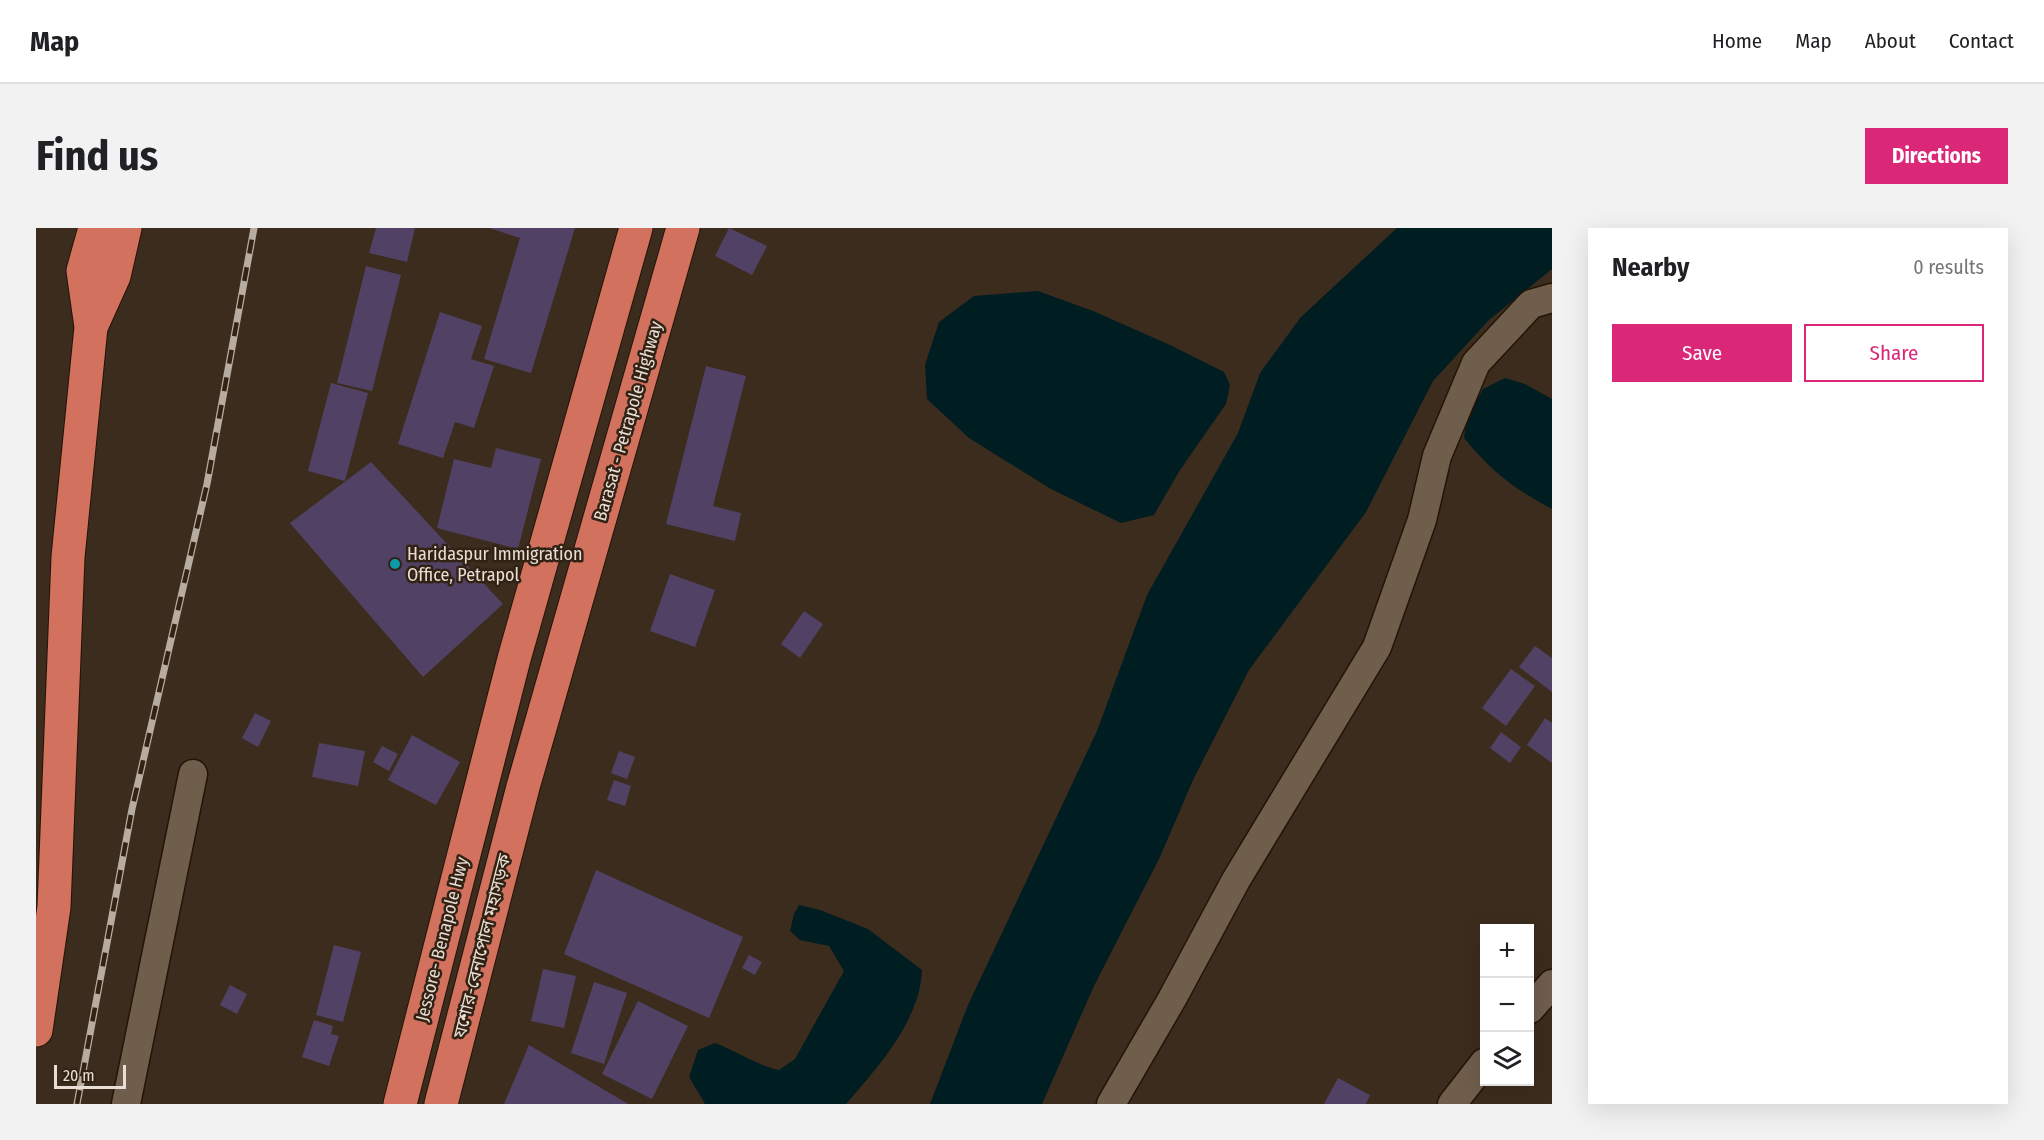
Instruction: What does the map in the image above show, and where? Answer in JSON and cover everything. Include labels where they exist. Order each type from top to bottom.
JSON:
[{"type":"highway","points":[[36,1030],[54,907],[68,557],[91,327],[83,271],[94,228]]},
{"type":"highway","points":[[91,327],[114,276],[125,228]]},
{"type":"highway","name":"Jessore- Benapole Hwy","points":[[400,1104],[522,630],[636,228]]},
{"type":"highway","name":"Barasat - Petrapole Highway","points":[[522,787],[683,228]]},
{"type":"highway","name":"যশোর-বেনাপোল মহাসড়ক","points":[[441,1104],[522,787]]},
{"type":"street","points":[[1112,1104],[1236,880],[1377,648],[1422,520],[1437,456],[1476,363],[1531,304],[1552,298]]},
{"type":"street","points":[[126,1104],[193,774]]},
{"type":"street","points":[[1534,1004],[1552,984]]},
{"type":"street","points":[[1452,1104],[1480,1069]]},
{"type":"water","points":[[1397,228],[1552,228],[1552,269],[1489,320],[1433,381],[1366,512],[1249,670],[1193,780],[1160,857],[1094,986],[1042,1104],[930,1104],[968,1005],[1097,731],[1147,595],[1238,433],[1260,373],[1301,317]]},
{"type":"water","points":[[1038,291],[1093,311],[1224,372],[1230,385],[1226,404],[1180,470],[1154,515],[1121,523],[1051,489],[969,438],[927,399],[925,365],[939,322],[974,296]]},
{"type":"water","points":[[1505,378],[1525,384],[1552,399],[1552,509],[1504,478],[1464,438],[1467,418],[1483,389]]},
{"type":"water","points":[[799,905],[820,910],[868,929],[922,970],[914,1007],[906,1025],[884,1059],[846,1104],[705,1104],[689,1077],[698,1050],[715,1043],[762,1065],[779,1070],[795,1059],[844,971],[829,946],[800,940],[790,931]]},
{"type":"building","points":[[376,228],[415,228],[407,262],[369,253]]},
{"type":"building","points":[[489,228],[575,228],[531,373],[484,359],[520,238]]},
{"type":"building","points":[[729,228],[767,246],[752,275],[715,256]]},
{"type":"building","points":[[366,266],[401,275],[372,391],[337,383]]},
{"type":"building","points":[[440,312],[482,326],[471,359],[494,366],[474,428],[455,422],[443,458],[398,444]]},
{"type":"building","points":[[706,366],[746,376],[713,506],[741,513],[735,541],[666,524]]},
{"type":"building","points":[[331,383],[368,393],[345,481],[308,471]]},
{"type":"building","points":[[496,448],[541,459],[518,549],[437,528],[454,459],[491,468]]},
{"type":"building","name":"Haridaspur Immigration Office, Petrapol","points":[[371,462],[503,604],[423,677],[290,523]]},
{"type":"building","points":[[670,574],[715,590],[695,647],[650,631]]},
{"type":"building","points":[[804,611],[823,624],[800,658],[781,644]]},
{"type":"building","points":[[1535,646],[1552,658],[1552,692],[1519,667]]},
{"type":"building","points":[[1511,669],[1535,686],[1506,726],[1482,708]]},
{"type":"building","points":[[255,713],[271,721],[258,747],[242,738]]},
{"type":"building","points":[[1545,718],[1552,723],[1552,763],[1527,745]]},
{"type":"building","points":[[1501,732],[1521,747],[1510,763],[1490,748]]},
{"type":"building","points":[[412,735],[460,762],[436,805],[388,780]]},
{"type":"building","points":[[319,743],[365,751],[358,786],[312,777]]},
{"type":"building","points":[[382,746],[398,754],[389,771],[373,762]]},
{"type":"building","points":[[619,751],[635,757],[627,779],[611,773]]},
{"type":"building","points":[[614,780],[631,786],[625,806],[607,800]]},
{"type":"building","points":[[596,870],[743,937],[709,1018],[564,954]]},
{"type":"building","points":[[334,945],[361,952],[343,1022],[316,1015]]},
{"type":"building","points":[[749,955],[762,962],[755,975],[742,968]]},
{"type":"building","points":[[543,969],[576,976],[564,1028],[531,1021]]},
{"type":"building","points":[[594,982],[627,993],[604,1064],[571,1053]]},
{"type":"building","points":[[230,985],[247,994],[237,1014],[220,1005]]},
{"type":"building","points":[[638,1001],[688,1026],[652,1099],[602,1074]]},
{"type":"building","points":[[314,1020],[333,1026],[331,1034],[339,1036],[329,1066],[302,1057]]},
{"type":"building","points":[[529,1045],[628,1104],[504,1104]]},
{"type":"building","points":[[1338,1078],[1370,1095],[1366,1104],[1324,1104]]},
{"type":"railway","points":[[77,1104],[132,809],[207,484],[254,228]]},
{"type":"place","name":"Haridaspur Immigration Office, Petrapol","points":[[395,564]]}]
